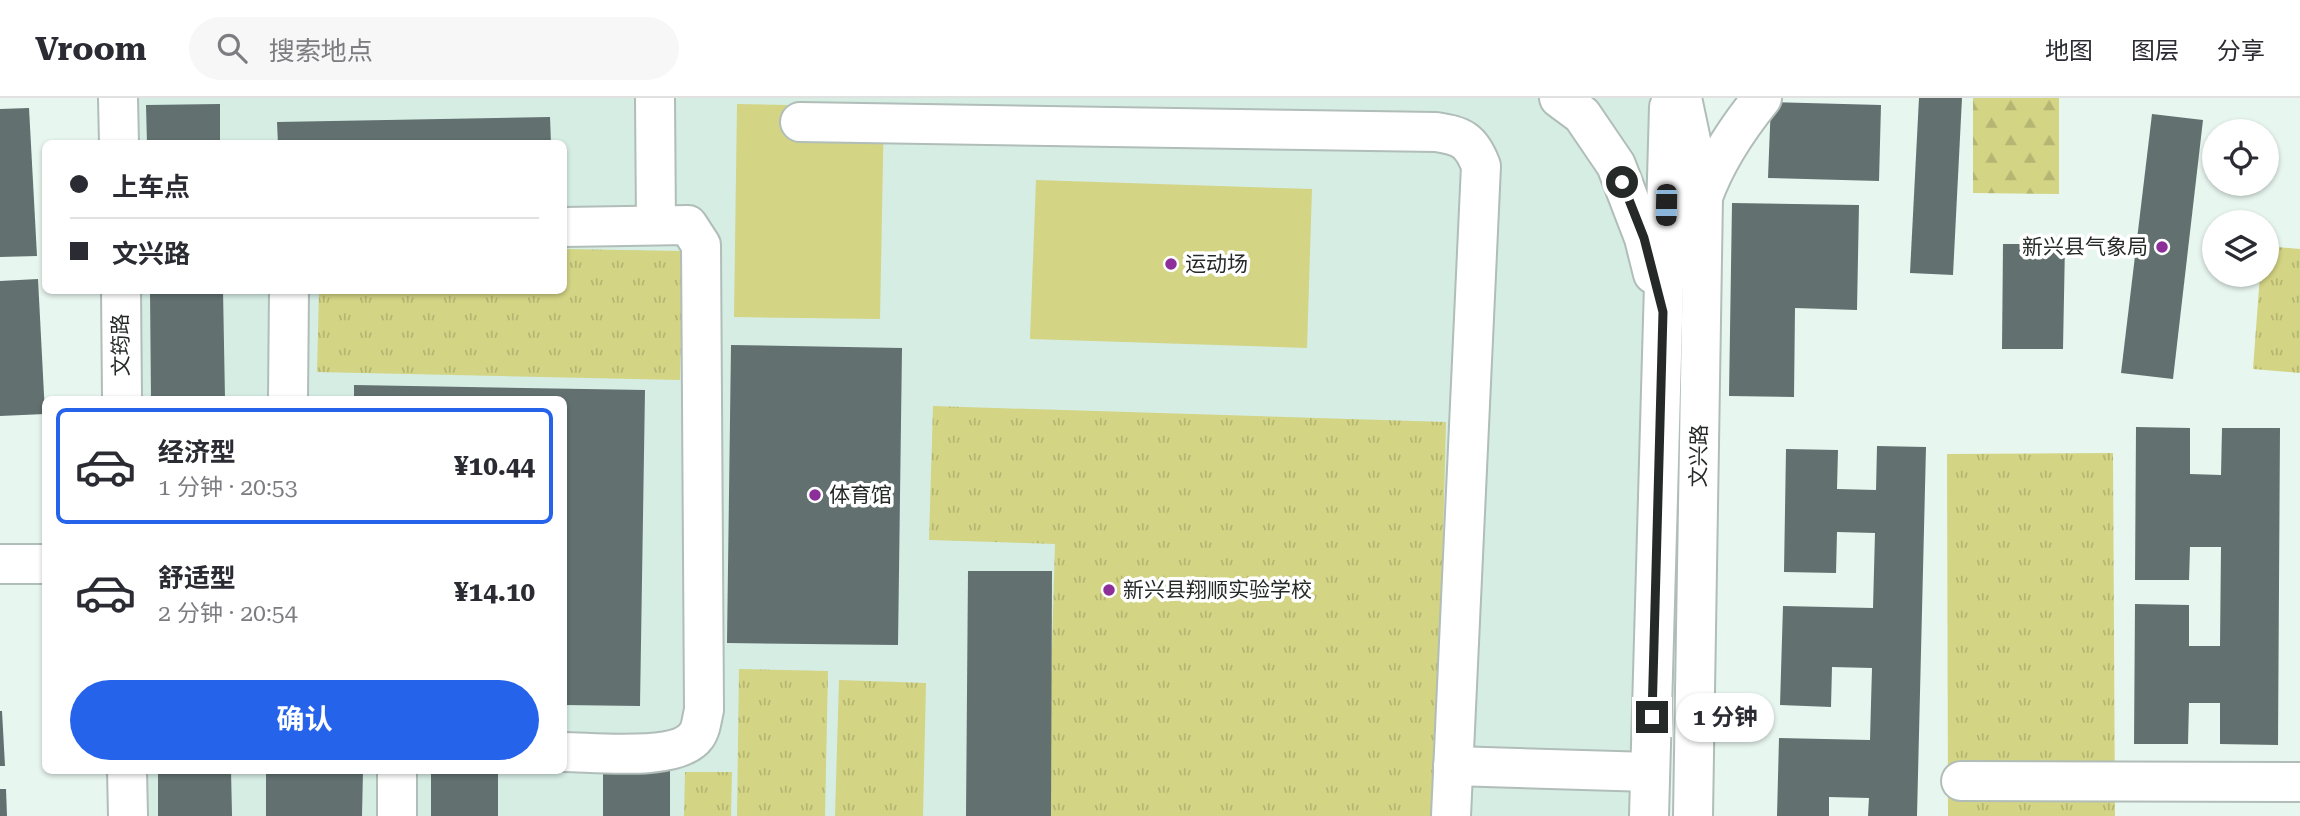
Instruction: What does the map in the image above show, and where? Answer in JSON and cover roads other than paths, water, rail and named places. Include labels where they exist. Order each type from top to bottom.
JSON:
[{"type":"street","points":[[118,98],[119,140]]},
{"type":"street","points":[[655,98],[656,225]]},
{"type":"street","points":[[1559,98],[1582,115],[1616,165],[1644,238],[1663,312]]},
{"type":"street","name":"文兴路","points":[[1649,816],[1669,98]]},
{"type":"street","name":"文兴路","points":[[1682,98],[1703,197],[1693,816]]},
{"type":"street","points":[[1703,197],[1712,170],[1762,98]]},
{"type":"street","points":[[800,122],[1436,132],[1459,136],[1475,150],[1481,166],[1451,816]]},
{"type":"street","points":[[567,227],[688,225],[701,245],[704,710],[697,736],[681,748],[663,753],[567,752]]},
{"type":"street","name":"文筠路","points":[[121,294],[122,396]]},
{"type":"street","points":[[288,396],[289,294]]},
{"type":"street","points":[[0,564],[42,564]]},
{"type":"street","points":[[1453,766],[1650,772]]},
{"type":"street","points":[[127,774],[128,816]]},
{"type":"street","points":[[397,774],[397,816]]},
{"type":"street","points":[[1961,780],[2300,782]]},
{"type":"place","name":"新兴县气象局","points":[[2162,247]]},
{"type":"place","name":"运动场","points":[[1171,264]]},
{"type":"place","name":"体育馆","points":[[815,495]]},
{"type":"place","name":"新兴县翔顺实验学校","points":[[1109,590]]}]
